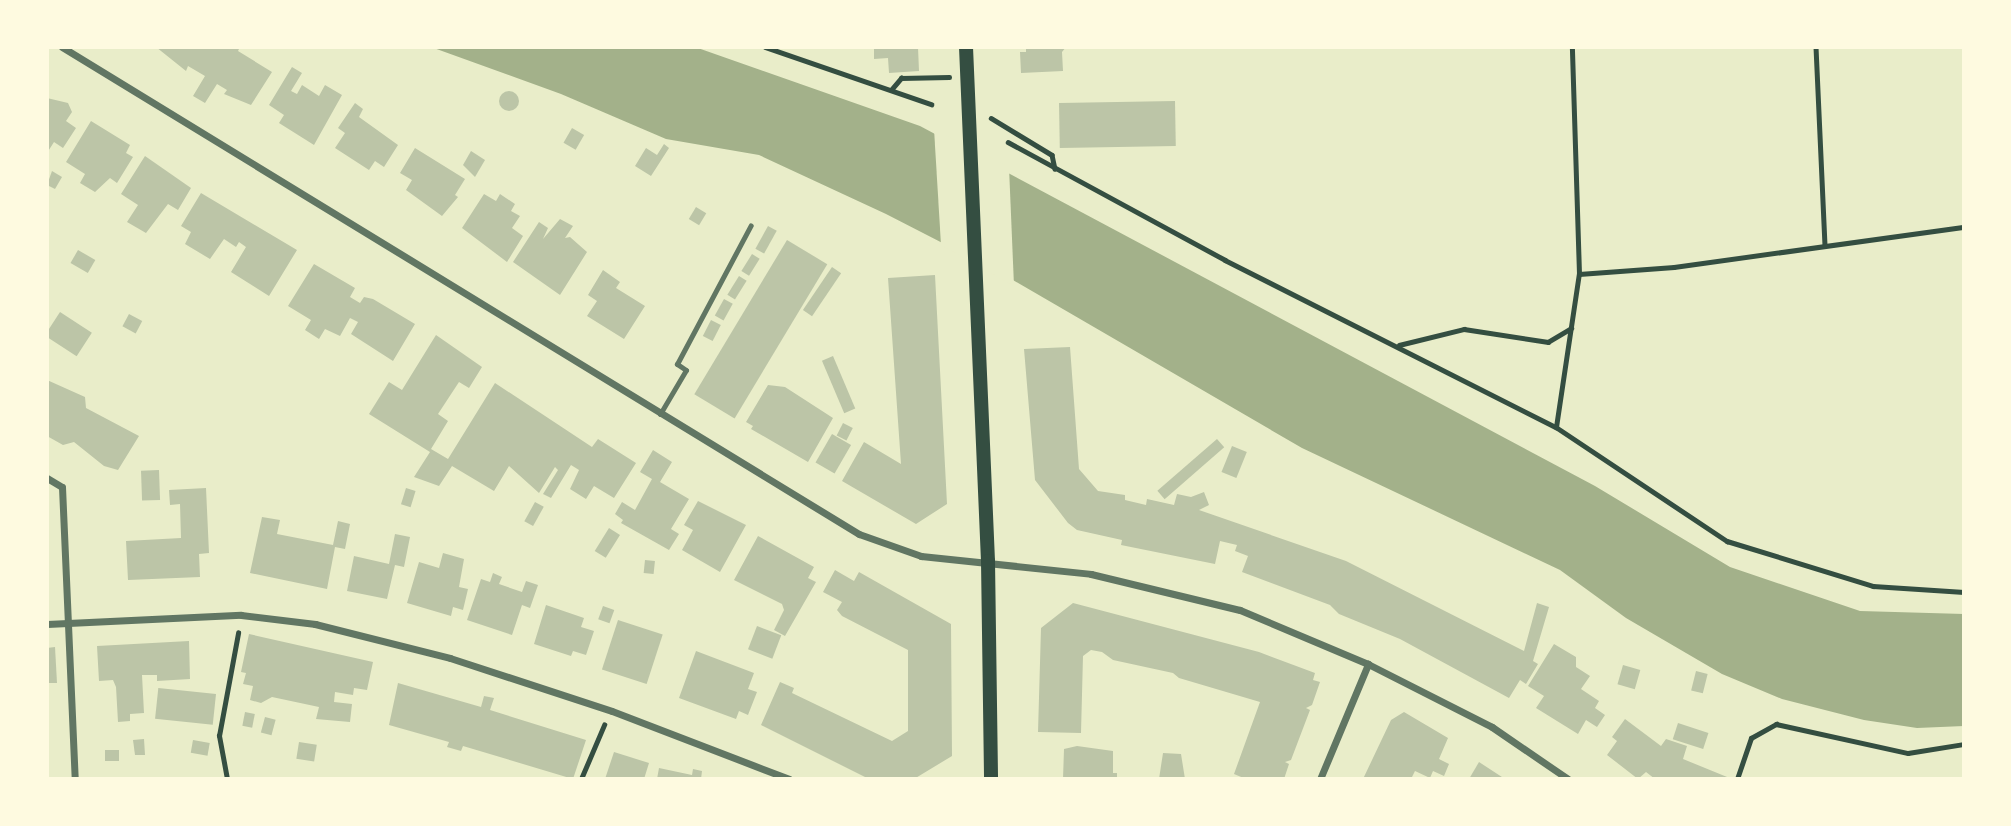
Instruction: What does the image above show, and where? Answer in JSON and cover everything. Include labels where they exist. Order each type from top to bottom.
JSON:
[{"type":"main road","points":[[965,47],[978,283],[988,561],[991,779]]},
{"type":"street","points":[[62,47],[859,534],[921,556],[1091,574],[1240,610],[1368,664],[1492,727],[1568,779]]},
{"type":"street","points":[[47,478],[62,487],[75,779]]},
{"type":"street","points":[[47,624],[241,615],[315,624],[450,658],[612,711],[789,779]]},
{"type":"street","points":[[1320,779],[1368,664]]},
{"type":"lane","points":[[660,414],[686,370],[677,364],[751,225]]},
{"type":"path","points":[[765,47],[931,104]]},
{"type":"path","points":[[1556,427],[1580,274],[1572,47]]},
{"type":"path","points":[[1816,47],[1825,246]]},
{"type":"path","points":[[891,90],[901,78],[967,77]]},
{"type":"path","points":[[969,106],[1052,155],[1055,170]]},
{"type":"path","points":[[1008,142],[1055,170],[1556,427],[1727,541],[1873,586],[1964,592]]},
{"type":"path","points":[[1580,274],[1964,227]]},
{"type":"path","points":[[1399,345],[1464,329],[1548,342],[1571,327]]},
{"type":"path","points":[[227,779],[219,736],[241,615]]},
{"type":"path","points":[[582,779],[612,711]]},
{"type":"path","points":[[1737,779],[1751,738],[1776,724],[1897,751],[1964,744]]},
{"type":"shaded area","points":[[431,47],[695,47],[920,126],[1595,486],[1730,567],[1860,611],[1964,614],[1964,726],[1917,728],[1864,720],[1782,699],[1722,674],[1626,618],[1560,570],[1302,448],[999,272],[886,214],[759,155],[666,139],[561,94]]},
{"type":"pier","points":[[934,129],[1009,167],[1014,286],[941,245]]},
{"type":"building","points":[[156,47],[240,47],[238,51],[272,72],[251,105],[224,94],[227,90],[217,84],[205,103],[193,96],[205,76],[188,66],[186,71]]},
{"type":"building","points":[[874,47],[918,47],[919,71],[889,73],[888,58],[874,59]]},
{"type":"building","points":[[1026,47],[1066,47],[1062,52],[1063,71],[1021,73],[1020,52],[1026,52]]},
{"type":"building","points":[[292,67],[302,73],[291,91],[297,94],[302,85],[319,96],[325,85],[342,95],[314,145],[279,123],[284,115],[269,105]]},
{"type":"building","points":[[505,91],[513,91],[519,101],[513,111],[505,111],[499,105],[499,97]]},
{"type":"building","points":[[47,98],[68,103],[72,112],[66,121],[76,128],[63,148],[54,142],[47,153]]},
{"type":"building","points":[[1175,101],[1176,146],[1060,148],[1059,103]]},
{"type":"building","points":[[355,103],[363,109],[359,117],[398,145],[384,167],[375,161],[369,170],[335,148],[345,133],[338,128]]},
{"type":"building","points":[[91,121],[130,145],[126,153],[133,157],[117,183],[110,178],[95,192],[80,183],[85,174],[66,162]]},
{"type":"building","points":[[572,128],[584,135],[576,150],[564,143]]},
{"type":"building","points":[[664,144],[669,148],[651,176],[635,166],[646,148],[657,155]]},
{"type":"building","points":[[415,148],[465,179],[455,195],[458,197],[442,216],[406,190],[412,180],[400,173]]},
{"type":"building","points":[[471,151],[485,160],[475,177],[463,165]]},
{"type":"building","points":[[145,156],[191,188],[178,210],[168,204],[146,233],[127,222],[138,205],[121,194]]},
{"type":"building","points":[[52,171],[62,177],[55,189],[47,185]]},
{"type":"building","points":[[201,193],[297,250],[269,296],[231,272],[246,247],[239,242],[236,247],[224,239],[210,259],[185,244],[191,232],[181,226]]},
{"type":"building","points":[[484,194],[496,201],[500,194],[515,204],[511,211],[520,216],[512,228],[523,236],[507,262],[462,228]]},
{"type":"building","points":[[696,207],[706,213],[699,225],[689,219]]},
{"type":"building","points":[[560,219],[573,226],[565,238],[570,237],[587,252],[560,295],[513,262],[539,222],[548,228],[543,239]]},
{"type":"building","points":[[768,226],[777,231],[764,254],[755,249]]},
{"type":"building","points":[[787,240],[827,264],[735,418],[694,394]]},
{"type":"building","points":[[78,250],[95,260],[88,273],[71,263]]},
{"type":"building","points":[[752,254],[760,259],[749,276],[741,271]]},
{"type":"building","points":[[314,264],[355,288],[350,297],[360,303],[364,297],[373,299],[415,324],[393,361],[351,334],[358,322],[350,318],[340,336],[325,329],[319,339],[305,330],[311,320],[288,306]]},
{"type":"building","points":[[832,267],[841,273],[812,316],[803,310]]},
{"type":"building","points":[[603,270],[620,282],[616,288],[645,306],[624,339],[587,316],[597,301],[588,295]]},
{"type":"building","points":[[935,275],[947,504],[916,524],[842,481],[864,442],[901,464],[888,278]]},
{"type":"building","points":[[739,276],[747,281],[735,299],[727,295]]},
{"type":"building","points":[[724,299],[733,304],[724,320],[715,316]]},
{"type":"building","points":[[60,312],[92,333],[77,356],[47,337],[47,332]]},
{"type":"building","points":[[129,314],[142,321],[136,333],[122,326]]},
{"type":"building","points":[[711,320],[721,325],[713,341],[703,336]]},
{"type":"building","points":[[436,335],[482,367],[469,388],[459,382],[438,414],[448,421],[431,449],[448,459],[495,383],[592,447],[598,439],[636,463],[614,498],[594,486],[586,499],[570,489],[579,470],[571,465],[551,498],[543,494],[558,470],[555,467],[539,493],[509,466],[494,491],[452,466],[439,486],[414,477],[430,452],[369,414],[389,382],[402,390]]},
{"type":"building","points":[[1070,347],[1079,469],[1098,491],[1125,495],[1125,500],[1146,505],[1147,499],[1174,505],[1177,494],[1191,497],[1204,492],[1209,505],[1199,510],[1346,561],[1524,651],[1537,603],[1549,607],[1533,661],[1538,664],[1526,684],[1520,680],[1509,698],[1400,639],[1339,614],[1330,605],[1242,572],[1248,556],[1235,551],[1237,545],[1220,541],[1215,564],[1121,545],[1122,540],[1077,530],[1068,523],[1035,480],[1024,349]]},
{"type":"building","points":[[833,356],[855,408],[844,413],[822,361]]},
{"type":"building","points":[[47,380],[85,397],[86,408],[139,436],[118,470],[104,466],[74,442],[63,445],[47,436]]},
{"type":"building","points":[[768,385],[785,387],[833,418],[808,462],[751,429],[753,426],[746,422]]},
{"type":"building","points":[[843,423],[853,428],[846,440],[837,435]]},
{"type":"building","points":[[832,434],[851,445],[835,474],[816,463]]},
{"type":"building","points":[[1217,439],[1224,447],[1165,499],[1157,491]]},
{"type":"building","points":[[1232,446],[1247,452],[1236,478],[1222,472]]},
{"type":"building","points":[[653,450],[672,462],[660,482],[689,499],[671,529],[679,534],[669,550],[621,523],[623,520],[615,514],[622,502],[635,510],[652,479],[640,472]]},
{"type":"building","points":[[159,470],[160,500],[142,501],[141,471]]},
{"type":"building","points":[[206,488],[209,553],[199,554],[200,577],[128,580],[126,541],[181,538],[180,504],[170,505],[169,490]]},
{"type":"building","points":[[406,488],[416,491],[411,507],[401,504]]},
{"type":"building","points":[[698,501],[746,525],[720,572],[682,550],[693,530],[684,525]]},
{"type":"building","points":[[535,502],[544,507],[533,526],[524,521]]},
{"type":"building","points":[[262,517],[280,520],[277,534],[333,545],[338,521],[350,524],[345,549],[335,547],[327,589],[250,573]]},
{"type":"building","points":[[609,528],[620,535],[606,558],[595,551]]},
{"type":"building","points":[[395,534],[410,537],[404,567],[395,565],[387,599],[347,591],[354,556],[389,564]]},
{"type":"building","points":[[758,536],[814,567],[808,578],[816,582],[785,636],[774,630],[784,610],[782,604],[734,580]]},
{"type":"building","points":[[443,553],[464,559],[459,587],[468,589],[463,610],[453,607],[451,616],[407,603],[419,562],[439,568]]},
{"type":"building","points":[[645,560],[655,561],[654,574],[644,573]]},
{"type":"building","points":[[835,570],[854,581],[859,572],[951,624],[952,756],[914,779],[869,779],[761,725],[780,682],[794,688],[792,693],[892,741],[908,731],[908,650],[842,616],[837,610],[842,602],[823,592]]},
{"type":"building","points":[[493,573],[502,577],[499,584],[522,592],[526,581],[538,585],[530,608],[522,605],[512,635],[467,620],[481,579],[490,582]]},
{"type":"building","points":[[1073,603],[1259,652],[1315,673],[1313,680],[1320,682],[1312,705],[1306,708],[1310,710],[1291,760],[1285,762],[1289,764],[1284,779],[1246,779],[1234,774],[1260,702],[1179,678],[1173,673],[1113,660],[1102,652],[1091,650],[1083,656],[1081,733],[1038,732],[1041,628]]},
{"type":"building","points":[[546,605],[584,618],[581,627],[594,631],[586,655],[573,651],[571,656],[534,644]]},
{"type":"building","points":[[603,606],[614,610],[609,623],[598,619]]},
{"type":"building","points":[[618,620],[663,635],[647,684],[602,669]]},
{"type":"building","points":[[757,626],[781,635],[772,659],[748,649]]},
{"type":"building","points":[[249,634],[373,662],[367,690],[354,688],[353,695],[335,692],[334,702],[352,704],[350,722],[316,719],[319,707],[272,697],[261,703],[250,700],[253,686],[243,684],[246,673],[241,672]]},
{"type":"building","points":[[189,641],[190,679],[157,681],[157,675],[142,675],[144,713],[130,714],[130,721],[118,722],[116,687],[113,680],[99,681],[97,646]]},
{"type":"building","points":[[1554,644],[1576,657],[1576,667],[1590,676],[1581,689],[1599,701],[1595,708],[1605,715],[1597,727],[1586,720],[1578,734],[1536,708],[1544,696],[1528,686]]},
{"type":"building","points":[[55,647],[57,683],[47,683],[47,648]]},
{"type":"building","points":[[696,651],[754,673],[748,689],[757,692],[748,715],[739,711],[736,719],[679,698]]},
{"type":"building","points":[[1623,665],[1640,670],[1635,689],[1617,684]]},
{"type":"building","points":[[1696,671],[1708,674],[1703,693],[1691,690]]},
{"type":"building","points":[[398,683],[481,707],[484,696],[494,698],[490,710],[586,740],[573,779],[463,746],[461,751],[447,747],[449,742],[389,725]]},
{"type":"building","points":[[158,688],[216,694],[213,725],[155,719]]},
{"type":"building","points":[[245,712],[255,714],[252,728],[242,726]]},
{"type":"building","points":[[1404,712],[1448,738],[1439,759],[1449,764],[1444,776],[1433,771],[1430,778],[1415,771],[1411,779],[1363,779],[1391,720]]},
{"type":"building","points":[[265,717],[276,720],[271,735],[261,732]]},
{"type":"building","points":[[1625,719],[1661,746],[1666,739],[1687,746],[1683,759],[1732,779],[1655,779],[1646,772],[1638,779],[1607,755],[1617,741],[1612,737]]},
{"type":"building","points":[[1678,723],[1708,733],[1703,749],[1673,739]]},
{"type":"building","points":[[144,739],[145,755],[135,755],[133,740]]},
{"type":"building","points":[[193,740],[210,743],[207,756],[191,753]]},
{"type":"building","points":[[299,742],[317,745],[314,762],[296,759]]},
{"type":"building","points":[[1077,746],[1113,751],[1113,773],[1117,773],[1117,779],[1063,779],[1064,749]]},
{"type":"building","points":[[105,750],[119,750],[119,761],[105,761]]},
{"type":"building","points":[[614,752],[649,763],[644,779],[605,779]]},
{"type":"building","points":[[1163,753],[1181,754],[1185,779],[1159,779]]},
{"type":"building","points":[[1479,762],[1505,779],[1469,779]]},
{"type":"building","points":[[659,768],[692,775],[693,769],[702,771],[701,779],[657,779]]}]
